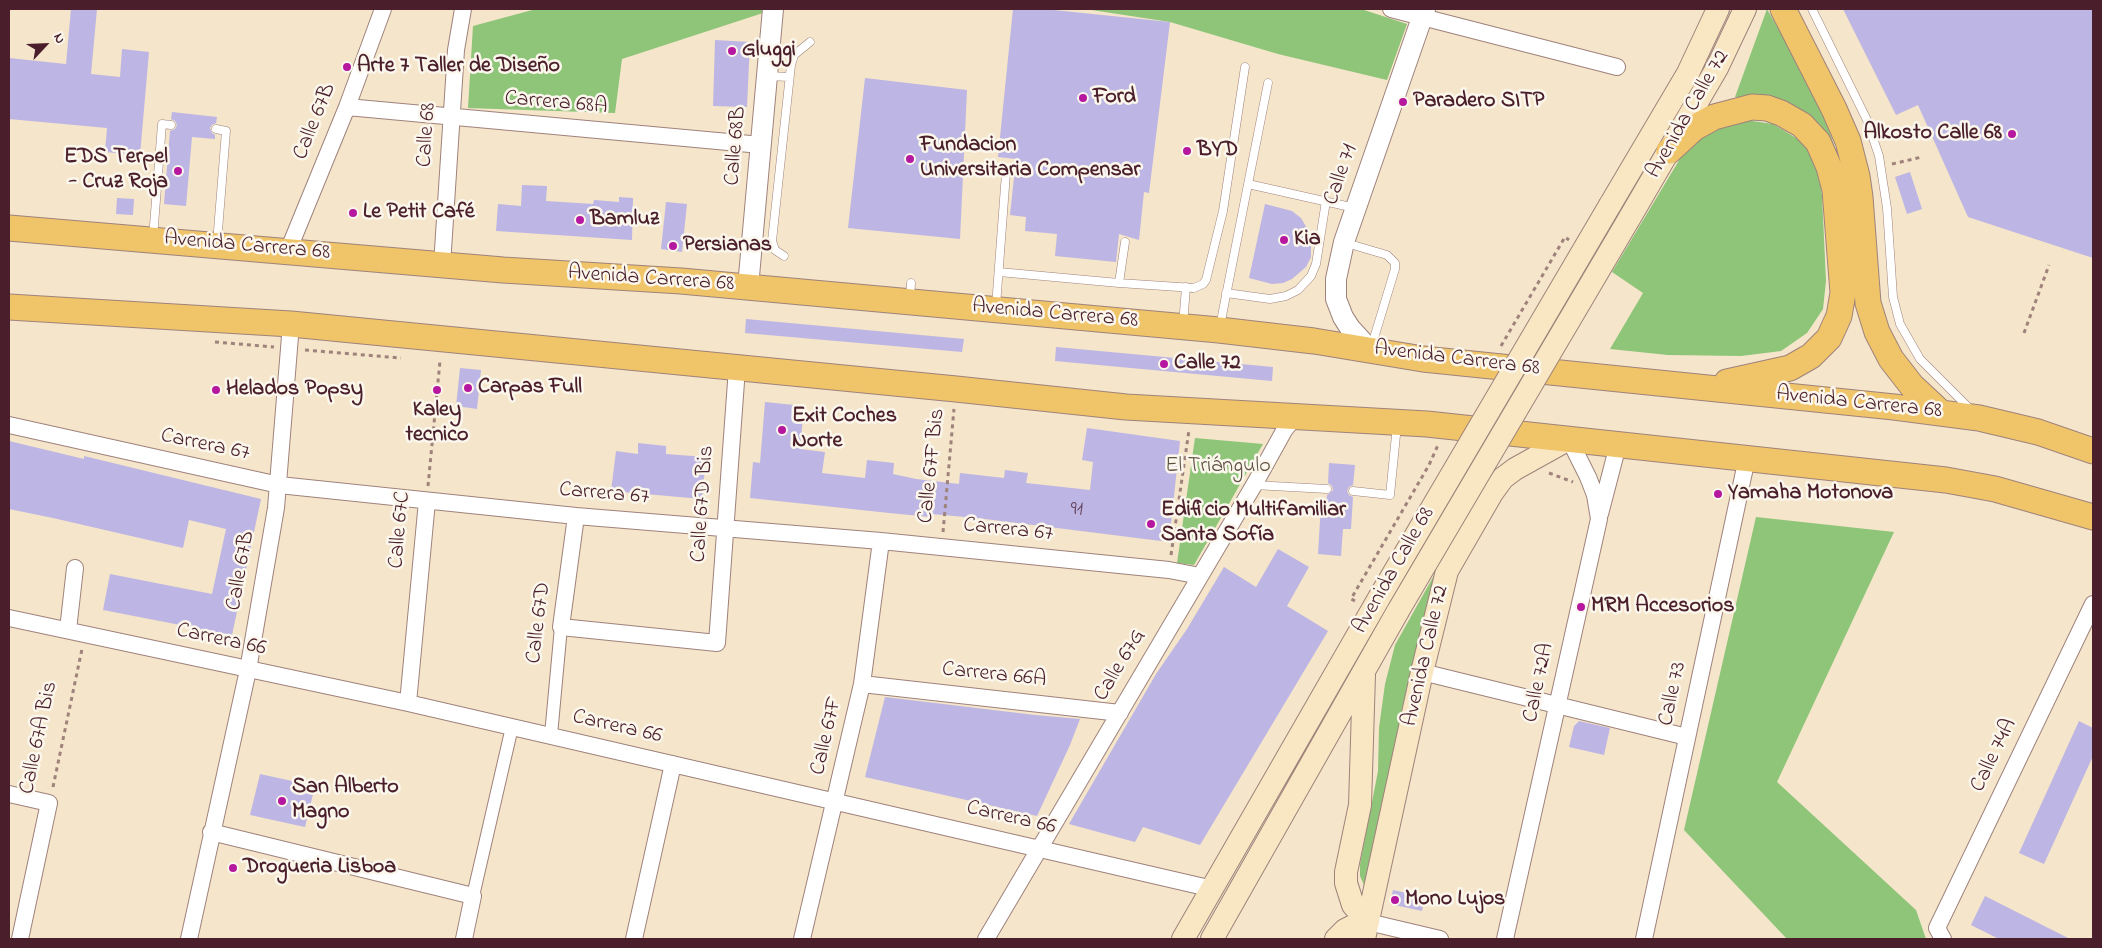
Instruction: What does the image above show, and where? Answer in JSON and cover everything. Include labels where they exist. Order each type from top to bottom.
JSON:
[{"type":"main road","name":"Avenida Calle 72","points":[[1610,205],[1680,87],[1718,9]]},
{"type":"main road","name":"Avenida Calle 72","points":[[1629,219],[1718,68],[1745,9]]},
{"type":"main road","points":[[1783,9],[1834,109],[1848,141],[1860,197],[1868,304],[1877,332],[1892,358],[1912,386],[1941,413]]},
{"type":"main road","points":[[1669,151],[1694,128],[1714,117],[1752,107],[1767,108],[1781,113],[1802,125],[1818,142],[1829,167],[1835,190],[1843,293],[1839,316],[1829,338],[1811,356],[1790,368],[1703,387]]},
{"type":"main road","name":"Avenida Calle 68","points":[[1183,939],[1213,888],[1369,601],[1610,205]]},
{"type":"main road","name":"Avenida Calle 68","points":[[1212,939],[1398,611],[1629,219]]},
{"type":"main road","name":"Avenida Carrera 68","points":[[9,228],[288,250],[442,265],[632,277],[748,287],[910,292],[996,310],[1183,326],[1314,341],[1423,359],[1703,387],[1979,418],[2038,432],[2093,451]]},
{"type":"main road","points":[[9,307],[291,324],[1126,407],[1397,421],[1452,426],[1946,480],[1995,489],[2093,517]]},
{"type":"main road","name":"Avenida Calle 72","points":[[1366,931],[1422,672],[1447,571],[1492,493],[1503,478],[1515,469],[1569,440]]},
{"type":"main road","points":[[1364,673],[1360,805],[1346,872],[1346,883],[1353,905],[1366,931]]},
{"type":"main road","points":[[1336,939],[1345,930],[1355,925],[1366,931]]},
{"type":"street","name":"Calle 67B","points":[[288,250],[347,107],[383,9]]},
{"type":"street","name":"Calle 68","points":[[442,265],[456,50],[463,9]]},
{"type":"street","name":"Calle 68B","points":[[748,287],[773,9]]},
{"type":"street","points":[[1390,9],[1424,13],[1617,67]]},
{"type":"street","name":"Calle 71","points":[[1371,350],[1346,323],[1336,299],[1336,279],[1344,242],[1355,208],[1424,13]]},
{"type":"street","name":"Carrera 68A","points":[[347,107],[761,145]]},
{"type":"street","name":"Calle 67B","points":[[189,939],[248,670],[279,485],[291,324]]},
{"type":"street","name":"Calle 67D Bis","points":[[561,627],[717,643],[737,368]]},
{"type":"street","name":"Calle 67G","points":[[986,939],[1254,486],[1285,429],[1296,416]]},
{"type":"street","name":"Carrera 67","points":[[9,425],[279,485],[426,502],[576,516],[881,540],[1169,570],[1200,576]]},
{"type":"street","name":"Calle 72A","points":[[1504,939],[1599,518],[1595,495],[1569,440]]},
{"type":"street","points":[[1599,518],[1618,445]]},
{"type":"street","name":"Calle 73","points":[[1644,939],[1747,458]]},
{"type":"street","name":"Calle 67C","points":[[408,703],[426,502]]},
{"type":"street","name":"Calle 67D","points":[[551,736],[561,627],[576,516]]},
{"type":"street","name":"Calle 67F","points":[[802,939],[862,684],[881,540]]},
{"type":"street","points":[[68,630],[75,568]]},
{"type":"street","name":"Calle 74A","points":[[1940,934],[2093,604]]},
{"type":"street","name":"Carrera 66","points":[[9,618],[408,703],[1213,888]]},
{"type":"street","points":[[1422,672],[1687,737]]},
{"type":"street","name":"Carrera 66A","points":[[862,684],[1120,713]]},
{"type":"street","points":[[464,939],[512,727]]},
{"type":"street","points":[[634,939],[673,764]]},
{"type":"street","points":[[9,794],[49,803]]},
{"type":"street","name":"Calle 67A Bis","points":[[20,939],[49,803]]},
{"type":"street","points":[[211,832],[473,896]]},
{"type":"street","points":[[1366,931],[1440,939]]},
{"type":"lane","points":[[1812,9],[1867,120],[1879,156],[1887,208],[1893,297],[1900,324],[1920,359],[1979,418]]},
{"type":"lane","points":[[784,256],[775,250],[772,242],[786,106],[792,59],[810,42]]},
{"type":"lane","points":[[999,272],[1194,288],[1203,284],[1206,280],[1223,211],[1245,67]]},
{"type":"lane","points":[[766,76],[790,77]]},
{"type":"lane","points":[[1219,330],[1268,83]]},
{"type":"lane","points":[[764,105],[786,106]]},
{"type":"lane","points":[[153,239],[162,124],[171,125]]},
{"type":"lane","points":[[216,130],[226,131],[217,245]]},
{"type":"lane","points":[[996,310],[1006,173]]},
{"type":"lane","points":[[1248,184],[1355,208]]},
{"type":"lane","points":[[1226,293],[1270,299],[1286,296],[1298,290],[1310,276],[1316,264],[1326,201]]},
{"type":"lane","points":[[1120,283],[1125,242]]},
{"type":"lane","points":[[1344,242],[1387,255],[1395,263],[1395,269],[1371,350]]},
{"type":"lane","points":[[1183,326],[1186,287]]},
{"type":"lane","points":[[1353,492],[1390,495],[1397,421]]},
{"type":"lane","points":[[1254,486],[1327,489]]},
{"type":"path","points":[[1889,165],[1922,157]]},
{"type":"path","points":[[1489,366],[1565,237],[1572,241]]},
{"type":"path","points":[[2024,333],[2049,266]]},
{"type":"path","name":"Calle 67C","points":[[426,502],[440,361]]},
{"type":"path","name":"Calle 67F Bis","points":[[941,547],[956,389]]},
{"type":"path","points":[[1169,570],[1190,422]]},
{"type":"path","points":[[1369,601],[1351,599],[1429,465],[1437,447],[1452,426]]},
{"type":"path","name":"Calle 67A Bis","points":[[49,803],[85,634]]},
{"type":"green space","points":[[536,9],[763,9],[763,13],[622,59],[615,113],[468,108],[473,26]]},
{"type":"green space","points":[[1085,9],[1361,9],[1407,24],[1387,80],[1278,54],[1170,22]]},
{"type":"green space","points":[[1767,9],[1805,76],[1825,119],[1841,165],[1758,98],[1735,97]]},
{"type":"green space","points":[[1739,119],[1773,124],[1801,141],[1815,158],[1822,195],[1826,281],[1823,309],[1807,333],[1781,351],[1741,356],[1668,355],[1610,349],[1643,293],[1612,272],[1684,152],[1710,129]]},
{"type":"green space","name":"El Triángulo","points":[[1195,438],[1263,444],[1194,565],[1177,563]]},
{"type":"green space","points":[[1756,517],[1894,532],[1777,782],[1916,910],[1926,939],[1787,939],[1684,830]]},
{"type":"green space","points":[[1437,570],[1408,683],[1364,885],[1360,876],[1360,864],[1378,771],[1379,728],[1385,684],[1395,645]]},
{"type":"building","points":[[71,9],[97,9],[91,74],[120,77],[122,49],[149,52],[140,155],[105,152],[107,128],[9,119],[9,58],[66,64]]},
{"type":"building","name":"Ford","points":[[1013,9],[1044,9],[1170,22],[1149,193],[1144,192],[1139,240],[1119,234],[1116,262],[1055,256],[1057,234],[1025,231],[1026,217],[1010,215],[1016,159],[998,157]]},
{"type":"building","name":"Alkosto Calle 68","points":[[1843,9],[2093,9],[2093,258],[1968,217],[1918,105],[1896,115]]},
{"type":"building","points":[[715,40],[750,42],[747,107],[713,106]]},
{"type":"building","name":"Fundacion Universitaria Compensar","points":[[865,78],[967,90],[960,239],[848,228]]},
{"type":"building","name":"EDS Terpel - Cruz Roja","points":[[172,112],[217,117],[216,123],[210,128],[215,135],[215,139],[192,137],[186,206],[164,204],[170,131],[175,129],[177,125],[171,119]]},
{"type":"building","points":[[1910,172],[1922,209],[1907,214],[1895,177]]},
{"type":"building","points":[[522,185],[547,186],[546,201],[593,204],[594,200],[619,202],[619,197],[633,198],[632,240],[496,231],[498,204],[521,206]]},
{"type":"building","points":[[117,198],[134,199],[133,215],[116,214]]},
{"type":"building","points":[[666,202],[687,204],[682,252],[661,249]]},
{"type":"building","name":"Kia","points":[[1265,204],[1292,211],[1301,218],[1311,235],[1311,257],[1306,267],[1292,279],[1283,283],[1272,284],[1249,278]]},
{"type":"building","points":[[746,319],[964,339],[962,352],[745,333]]},
{"type":"building","name":"Calle 72","points":[[1056,347],[1273,367],[1272,381],[1055,361]]},
{"type":"building","name":"Carpas Full","points":[[460,368],[481,370],[477,409],[456,406]]},
{"type":"building","points":[[765,402],[804,406],[800,449],[825,452],[822,473],[865,478],[867,460],[894,463],[893,474],[916,479],[959,484],[960,473],[1004,478],[1005,470],[1028,473],[1026,483],[1090,490],[1093,462],[1082,460],[1087,428],[1180,441],[1169,542],[977,518],[931,514],[931,517],[750,498],[753,462],[760,463]]},
{"type":"building","points":[[9,441],[84,459],[84,456],[261,499],[232,635],[103,610],[110,574],[212,594],[226,529],[189,520],[183,548],[9,509]]},
{"type":"building","points":[[638,443],[666,446],[666,454],[706,457],[702,499],[611,491],[616,451],[638,454]]},
{"type":"building","points":[[1329,463],[1355,465],[1353,485],[1347,491],[1353,497],[1351,529],[1343,529],[1341,556],[1318,554],[1321,504],[1326,505],[1327,495],[1333,490],[1332,486],[1328,483]]},
{"type":"building","points":[[1278,549],[1309,567],[1287,606],[1328,631],[1200,845],[1143,827],[1135,842],[1069,824],[1156,674],[1187,629],[1224,567],[1256,587]]},
{"type":"building","points":[[885,697],[1080,719],[1037,816],[865,777]]},
{"type":"building","points":[[1579,721],[1610,728],[1604,755],[1569,747],[1574,726]]},
{"type":"building","points":[[2079,721],[2093,728],[2093,756],[2044,864],[2019,853]]},
{"type":"building","name":"San Alberto Magno","points":[[260,774],[315,786],[305,827],[250,815]]},
{"type":"building","points":[[1393,890],[1425,897],[1422,911],[1390,904]]},
{"type":"building","points":[[1985,896],[2070,939],[1999,939],[1971,925]]},
{"type":"place","name":"Gluggi","points":[[732,51]]},
{"type":"place","name":"Arte 7 Taller de Diseño","points":[[347,67]]},
{"type":"place","name":"Ford","points":[[1083,98]]},
{"type":"place","name":"Paradero SITP","points":[[1403,102]]},
{"type":"place","name":"Alkosto Calle 68","points":[[2012,134]]},
{"type":"place","name":"BYD","points":[[1187,151]]},
{"type":"place","name":"Fundacion Universitaria Compensar","points":[[910,159]]},
{"type":"place","name":"EDS Terpel - Cruz Roja","points":[[178,171]]},
{"type":"place","name":"Le Petit Café","points":[[353,213]]},
{"type":"place","name":"Bamluz","points":[[580,220]]},
{"type":"place","name":"Kia","points":[[1284,240]]},
{"type":"place","name":"Persianas","points":[[673,246]]},
{"type":"place","name":"Calle 72","points":[[1164,364]]},
{"type":"place","name":"Carpas Full","points":[[468,388]]},
{"type":"place","name":"Helados Popsy","points":[[216,390]]},
{"type":"place","name":"Kaley tecnico","points":[[437,390]]},
{"type":"place","name":"Exit Coches Norte","points":[[782,430]]},
{"type":"place","name":"Yamaha Motonova","points":[[1718,494]]},
{"type":"place","name":"Edificio Multifamiliar Santa Sofía","points":[[1151,524]]},
{"type":"place","name":"MRM Accesorios","points":[[1581,607]]},
{"type":"place","name":"San Alberto Magno","points":[[282,801]]},
{"type":"place","name":"Drogueria Lisboa","points":[[233,868]]},
{"type":"place","name":"Mono Lujos","points":[[1395,900]]}]
